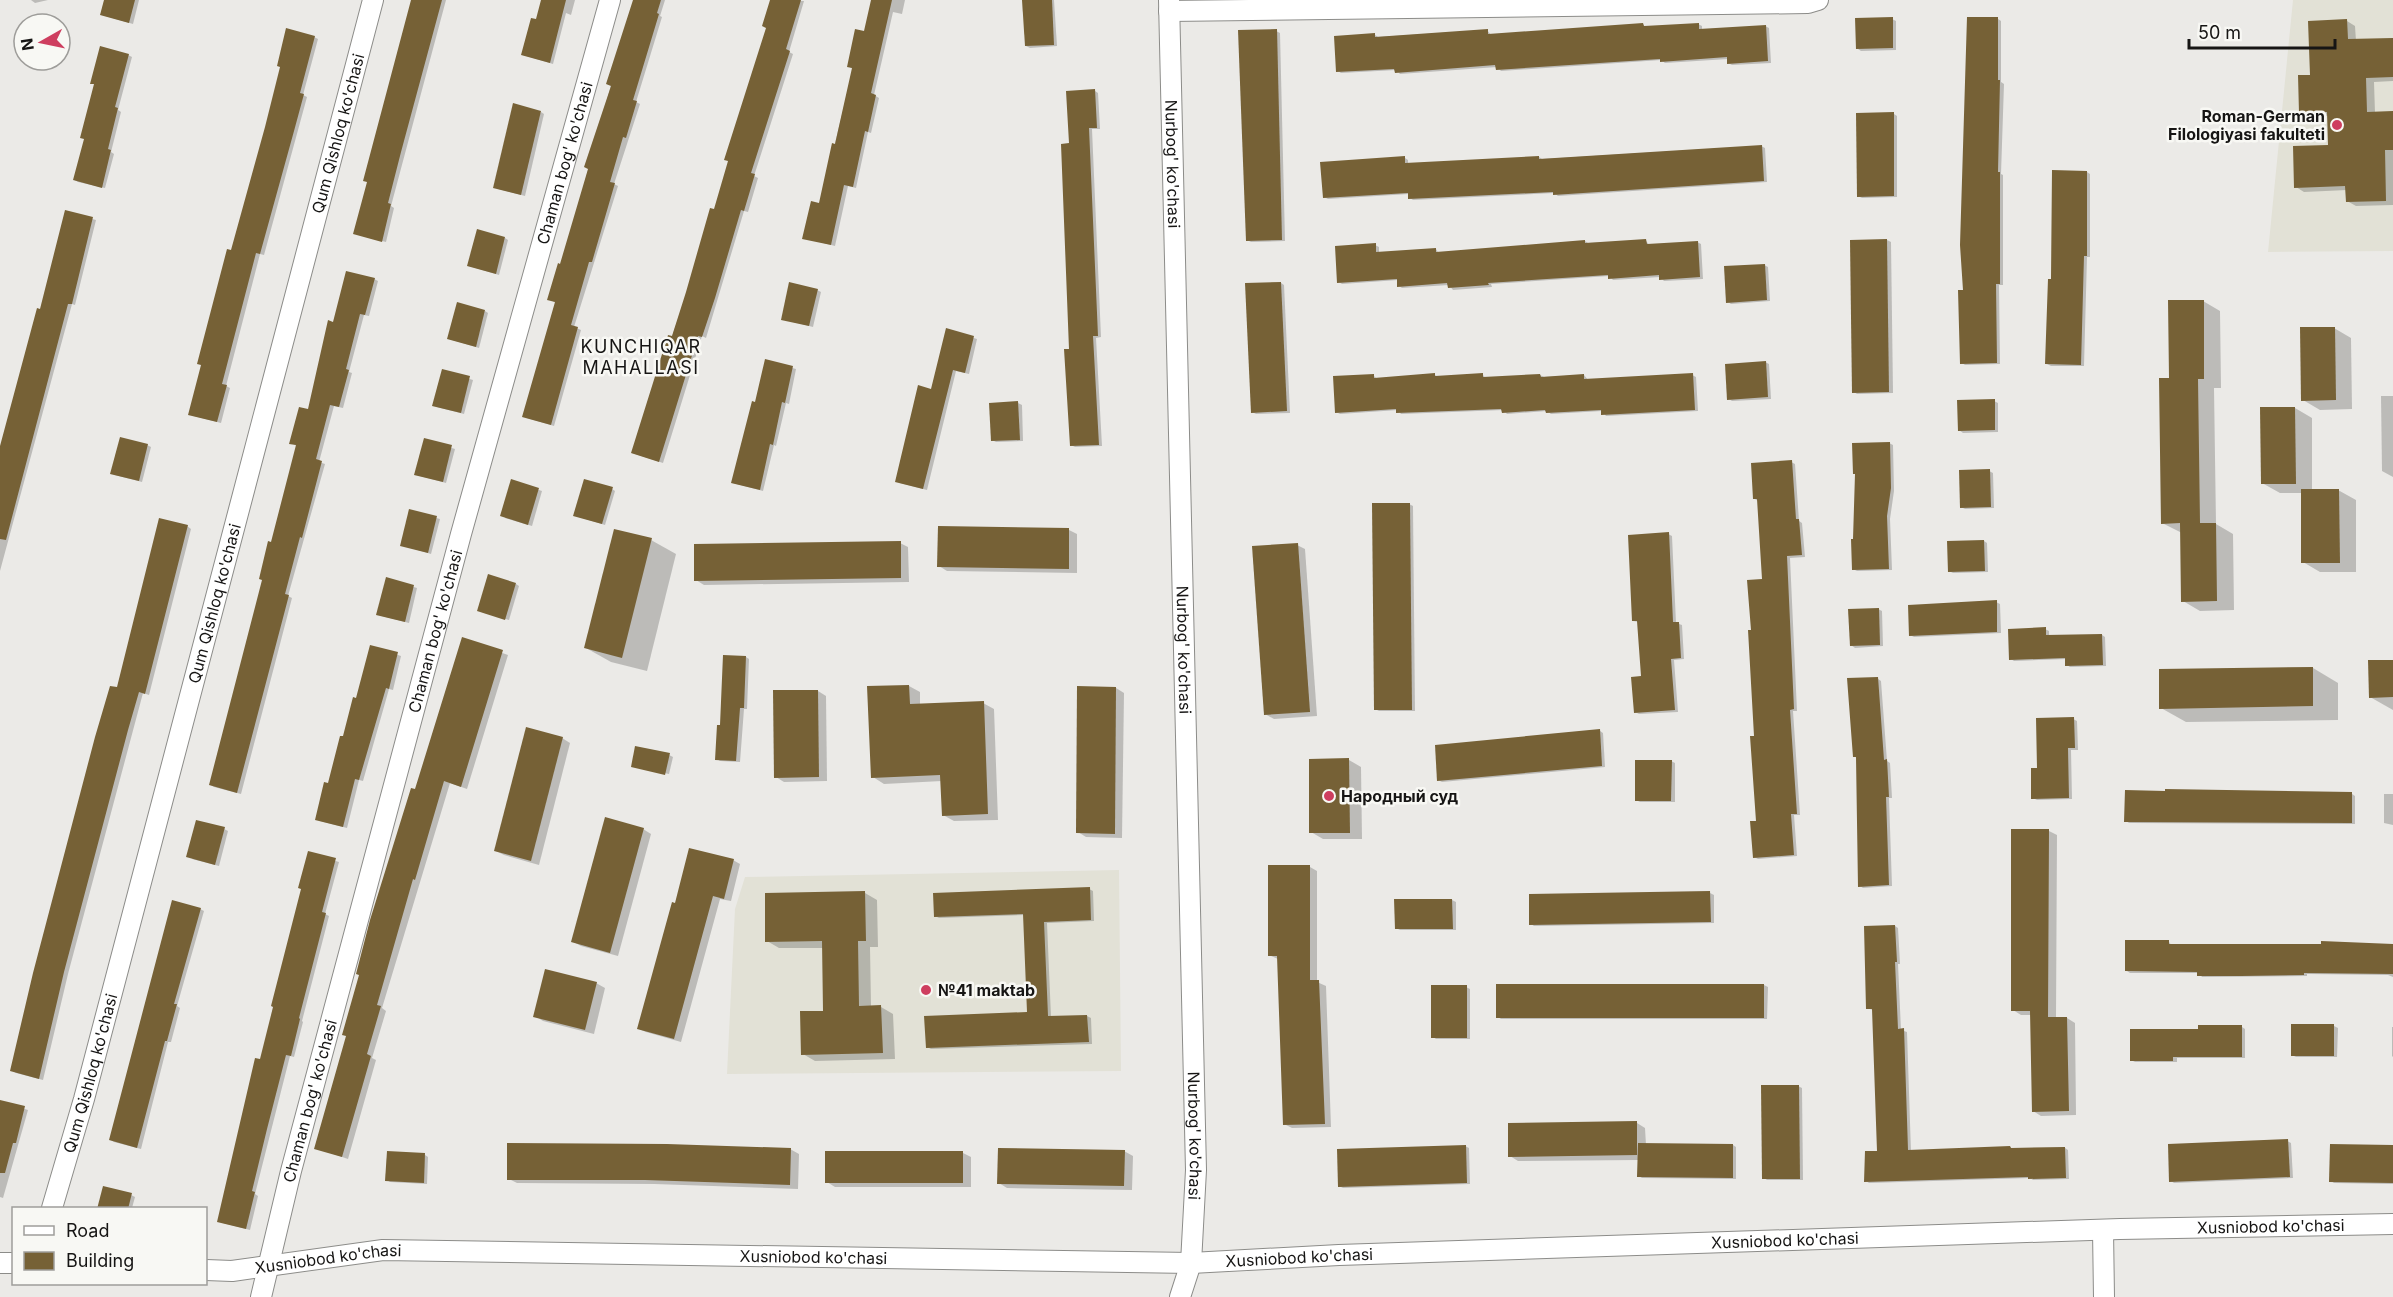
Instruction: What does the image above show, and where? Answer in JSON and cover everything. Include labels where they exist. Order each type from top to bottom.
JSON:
[{"type":"street","name":"Qum Qishloq ko'chasi","points":[[53,1207],[87,1087],[373,0]]},
{"type":"street","name":"Chaman bog' ko'chasi","points":[[261,1297],[291,1171],[460,534],[610,0]]},
{"type":"street","points":[[1169,5],[1808,3],[1818,0]]},
{"type":"street","name":"Nurbog' ko'chasi","points":[[1169,5],[1196,1170],[1191,1263],[1180,1297]]},
{"type":"street","name":"Xusniobod ko'chasi","points":[[207,1270],[232,1271],[383,1250],[1191,1263],[1362,1254],[2103,1230],[2393,1224]]},
{"type":"street","points":[[2103,1230],[2104,1297]]},
{"type":"shaded area","name":"Roman-German Filologiyasi fakulteti","points":[[2293,0],[2393,0],[2393,251],[2268,252]]},
{"type":"shaded area","name":"№41 maktab","points":[[1119,870],[1121,1071],[727,1074],[735,909],[745,877]]},
{"type":"building","points":[[104,0],[135,0],[129,23],[100,15]]},
{"type":"building","points":[[411,0],[442,0],[388,203],[391,204],[382,242],[353,234],[367,182],[363,181]]},
{"type":"building","points":[[541,0],[566,0],[550,63],[521,55],[531,18],[536,19]]},
{"type":"building","points":[[633,0],[661,0],[657,13],[659,14],[633,100],[637,101],[626,138],[623,137],[610,182],[615,183],[571,325],[578,327],[551,425],[522,417],[555,302],[547,300],[588,169],[584,167],[611,86],[606,84]]},
{"type":"building","points":[[770,0],[801,0],[786,49],[790,51],[751,173],[755,174],[744,211],[741,210],[702,337],[698,336],[659,462],[631,453],[668,335],[672,336],[710,208],[714,209],[728,161],[724,160],[766,28],[762,26]]},
{"type":"building","points":[[871,0],[892,0],[871,93],[876,95],[868,132],[865,131],[853,187],[844,185],[831,245],[802,239],[811,201],[819,203],[832,143],[835,144],[852,68],[847,67],[855,29],[864,31]]},
{"type":"building","points":[[1022,0],[1052,0],[1054,45],[1025,46]]},
{"type":"building","points":[[1893,17],[1893,48],[1856,49],[1855,18]]},
{"type":"building","points":[[1967,17],[1998,17],[2000,284],[1996,284],[1997,363],[1960,364],[1958,290],[1963,290],[1960,245]]},
{"type":"building","points":[[2347,19],[2348,39],[2393,38],[2393,77],[2366,78],[2367,112],[2393,111],[2393,150],[2385,150],[2386,201],[2346,202],[2345,186],[2294,188],[2293,146],[2328,145],[2327,112],[2299,113],[2298,75],[2310,75],[2308,21]]},
{"type":"building","points":[[1643,23],[1644,26],[1699,23],[1699,29],[1766,25],[1768,61],[1727,64],[1727,57],[1496,70],[1495,65],[1395,73],[1394,69],[1336,72],[1334,36],[1375,33],[1375,37],[1488,29],[1488,34]]},
{"type":"building","points":[[286,28],[315,36],[300,93],[304,94],[260,254],[256,253],[222,384],[227,385],[217,422],[188,415],[201,365],[197,364],[227,249],[231,250],[265,127],[280,67],[277,66]]},
{"type":"building","points":[[1277,29],[1282,240],[1246,241],[1238,30]]},
{"type":"building","points":[[100,46],[129,54],[115,107],[118,108],[102,188],[73,180],[84,139],[80,138],[94,84],[90,84]]},
{"type":"building","points":[[1095,89],[1097,128],[1089,128],[1098,336],[1093,336],[1099,445],[1070,446],[1064,349],[1069,349],[1061,144],[1069,143],[1066,91]]},
{"type":"building","points":[[513,103],[541,111],[521,195],[493,188]]},
{"type":"building","points":[[1894,112],[1894,196],[1857,197],[1856,113]]},
{"type":"building","points":[[1762,145],[1764,181],[1553,195],[1553,192],[1408,199],[1408,193],[1323,198],[1320,162],[1405,156],[1405,163],[1539,156],[1539,159]]},
{"type":"building","points":[[2052,170],[2087,171],[2087,256],[2084,256],[2081,365],[2045,364],[2048,279],[2051,279]]},
{"type":"building","points":[[65,210],[93,217],[72,304],[68,304],[6,540],[0,539],[0,446],[37,308],[40,309]]},
{"type":"building","points":[[477,229],[505,237],[496,274],[467,266]]},
{"type":"building","points":[[1646,239],[1647,244],[1698,241],[1700,277],[1659,280],[1659,275],[1608,279],[1608,275],[1448,288],[1447,283],[1397,287],[1397,279],[1337,283],[1335,246],[1376,243],[1376,252],[1436,248],[1436,252],[1585,240],[1585,243]]},
{"type":"building","points":[[1887,239],[1889,392],[1852,393],[1850,240]]},
{"type":"building","points":[[1765,264],[1767,300],[1726,303],[1724,266]]},
{"type":"building","points":[[346,271],[375,278],[365,315],[360,314],[339,407],[330,405],[316,459],[322,461],[285,594],[289,595],[237,793],[209,785],[262,580],[259,579],[268,541],[271,542],[296,445],[289,444],[299,407],[308,409],[328,320],[333,322]]},
{"type":"building","points":[[789,282],[818,289],[809,326],[781,320]]},
{"type":"building","points":[[1281,282],[1287,411],[1251,413],[1245,283]]},
{"type":"building","points":[[2168,300],[2204,300],[2204,379],[2198,379],[2200,523],[2216,523],[2217,601],[2181,602],[2180,523],[2161,524],[2159,378],[2169,378]]},
{"type":"building","points":[[457,302],[485,310],[476,347],[447,339]]},
{"type":"building","points":[[2300,327],[2335,327],[2336,400],[2301,401]]},
{"type":"building","points":[[946,328],[974,336],[965,373],[953,370],[923,489],[895,482],[918,385],[931,389]]},
{"type":"building","points":[[765,359],[793,366],[785,403],[782,402],[773,445],[770,444],[760,490],[731,483]]},
{"type":"building","points":[[1766,361],[1768,397],[1727,400],[1725,364]]},
{"type":"building","points":[[442,369],[470,376],[461,413],[432,406]]},
{"type":"building","points":[[1435,373],[1435,376],[1483,373],[1483,377],[1584,374],[1584,379],[1693,373],[1695,410],[1601,415],[1601,410],[1502,413],[1501,409],[1396,413],[1396,409],[1335,413],[1333,376],[1374,374],[1374,378]]},
{"type":"building","points":[[1995,399],[1995,430],[1958,431],[1957,400]]},
{"type":"building","points":[[1018,401],[1020,440],[991,441],[989,403]]},
{"type":"building","points":[[2260,407],[2295,407],[2296,484],[2261,484]]},
{"type":"building","points":[[120,437],[148,444],[139,481],[110,474]]},
{"type":"building","points":[[424,438],[452,445],[443,482],[414,475]]},
{"type":"building","points":[[1890,442],[1891,488],[1887,516],[1889,569],[1852,570],[1851,539],[1853,539],[1855,474],[1853,474],[1852,443]]},
{"type":"building","points":[[1792,460],[1796,519],[1799,519],[1802,555],[1787,556],[1794,709],[1790,710],[1797,814],[1791,814],[1794,855],[1753,858],[1750,821],[1756,821],[1750,736],[1754,736],[1747,580],[1762,579],[1757,499],[1753,499],[1751,463]]},
{"type":"building","points":[[1990,469],[1991,507],[1960,508],[1959,470]]},
{"type":"building","points":[[511,479],[539,488],[528,525],[500,516]]},
{"type":"building","points":[[584,479],[613,487],[602,524],[573,516]]},
{"type":"building","points":[[2301,489],[2339,489],[2340,563],[2301,563]]},
{"type":"building","points":[[1372,503],[1410,503],[1412,710],[1374,710]]},
{"type":"building","points":[[409,509],[437,516],[428,553],[400,546]]},
{"type":"building","points":[[159,518],[188,525],[145,694],[139,692],[128,730],[64,972],[39,1079],[10,1071],[33,973],[95,737],[110,686],[117,687]]},
{"type":"building","points":[[938,526],[1069,528],[1069,569],[937,567]]},
{"type":"building","points":[[614,529],[652,538],[622,658],[584,648]]},
{"type":"building","points":[[1669,532],[1673,622],[1679,622],[1681,658],[1671,659],[1675,710],[1634,713],[1631,677],[1641,676],[1637,621],[1632,621],[1628,535]]},
{"type":"building","points":[[1984,540],[1985,571],[1948,572],[1947,541]]},
{"type":"building","points":[[901,541],[901,578],[694,581],[694,544]]},
{"type":"building","points":[[1298,543],[1310,712],[1264,715],[1252,546]]},
{"type":"building","points":[[488,574],[516,583],[505,620],[477,611]]},
{"type":"building","points":[[386,577],[414,585],[405,622],[376,615]]},
{"type":"building","points":[[1997,600],[1997,632],[1909,636],[1908,605]]},
{"type":"building","points":[[1879,608],[1880,645],[1850,646],[1848,609]]},
{"type":"building","points":[[2046,627],[2046,635],[2102,634],[2103,665],[2065,666],[2065,658],[2009,660],[2008,629]]},
{"type":"building","points":[[462,637],[503,650],[461,787],[444,781],[377,1005],[381,1006],[367,1054],[371,1056],[342,1157],[314,1149],[346,1036],[342,1035],[359,975],[356,974],[370,920],[411,788],[415,789]]},
{"type":"building","points":[[370,645],[398,652],[389,689],[386,688],[359,780],[355,779],[343,827],[315,820],[324,782],[328,783],[340,736],[343,736],[353,697],[356,698]]},
{"type":"building","points":[[723,655],[746,656],[744,708],[740,708],[736,761],[715,760],[717,725],[720,725]]},
{"type":"building","points":[[2368,660],[2393,660],[2393,697],[2369,698]]},
{"type":"building","points":[[2313,667],[2313,706],[2159,709],[2159,669]]},
{"type":"building","points":[[1878,677],[1884,760],[1887,759],[1889,885],[1858,887],[1856,757],[1853,757],[1847,678]]},
{"type":"building","points":[[909,685],[910,704],[984,701],[988,814],[942,816],[940,775],[871,778],[867,686]]},
{"type":"building","points":[[1077,686],[1116,687],[1115,834],[1076,833]]},
{"type":"building","points":[[773,690],[818,690],[819,777],[774,778]]},
{"type":"building","points":[[2074,717],[2075,748],[2068,748],[2069,798],[2031,799],[2031,768],[2037,768],[2036,718]]},
{"type":"building","points":[[526,727],[563,737],[531,861],[494,851]]},
{"type":"building","points":[[1600,729],[1602,766],[1437,781],[1435,745]]},
{"type":"building","points":[[635,746],[670,753],[665,775],[631,767]]},
{"type":"building","name":"Народный суд","points":[[1349,758],[1350,833],[1309,833],[1309,759]]},
{"type":"building","points":[[1635,760],[1672,760],[1671,801],[1635,801]]},
{"type":"building","points":[[2165,789],[2352,792],[2352,823],[2124,822],[2125,790],[2165,791]]},
{"type":"building","points":[[605,817],[644,828],[610,953],[571,942]]},
{"type":"building","points":[[196,820],[225,827],[215,865],[186,857]]},
{"type":"building","points":[[2011,829],[2049,829],[2048,1017],[2067,1017],[2069,1111],[2032,1112],[2030,1011],[2011,1011]]},
{"type":"building","points":[[689,848],[734,859],[724,899],[713,896],[674,1039],[637,1029]]},
{"type":"building","points":[[308,851],[336,858],[322,912],[326,913],[291,1056],[286,1055],[267,1129],[252,1191],[255,1192],[246,1229],[217,1222],[255,1058],[260,1059],[273,1007],[271,1006],[301,889],[298,888]]},
{"type":"building","points":[[1268,865],[1310,865],[1310,980],[1319,980],[1325,1124],[1283,1125],[1277,956],[1268,956]]},
{"type":"building","points":[[1090,887],[1091,920],[1044,922],[1048,1016],[1087,1015],[1089,1042],[926,1048],[924,1016],[1027,1012],[1023,914],[934,917],[933,893]]},
{"type":"building","points":[[865,891],[866,941],[858,941],[859,1006],[881,1005],[883,1053],[801,1055],[800,1011],[823,1011],[822,941],[765,942],[765,893]]},
{"type":"building","points":[[1710,891],[1711,922],[1529,925],[1529,894]]},
{"type":"building","points":[[1394,899],[1452,899],[1453,929],[1395,929]]},
{"type":"building","points":[[172,900],[201,908],[137,1148],[109,1140]]},
{"type":"building","points":[[1895,925],[1898,1029],[1904,1028],[1908,1150],[2010,1146],[2011,1148],[2065,1147],[2066,1178],[1864,1182],[1865,1151],[1877,1151],[1872,1009],[1866,1009],[1864,926]]},
{"type":"building","points":[[2125,940],[2169,940],[2169,944],[2321,944],[2321,941],[2393,944],[2393,974],[2304,973],[2304,975],[2197,976],[2197,972],[2125,971]]},
{"type":"building","points":[[545,969],[597,982],[585,1030],[533,1017]]},
{"type":"building","points":[[1496,984],[1764,984],[1764,1018],[1496,1018]]},
{"type":"building","points":[[1431,985],[1467,985],[1467,1038],[1431,1038]]},
{"type":"building","points":[[2291,1024],[2334,1024],[2334,1056],[2291,1056]]},
{"type":"building","points":[[2198,1025],[2242,1025],[2242,1057],[2173,1057],[2173,1061],[2130,1061],[2130,1029],[2198,1029]]},
{"type":"building","points":[[1761,1085],[1799,1085],[1800,1179],[1762,1179]]},
{"type":"building","points":[[0,1100],[25,1106],[16,1143],[13,1143],[5,1173],[0,1173]]},
{"type":"building","points":[[1637,1121],[1637,1155],[1508,1157],[1508,1123]]},
{"type":"building","points":[[2288,1139],[2290,1177],[2169,1182],[2168,1144]]},
{"type":"building","points":[[507,1143],[667,1144],[791,1148],[790,1185],[645,1180],[507,1180]]},
{"type":"building","points":[[1638,1143],[1733,1144],[1733,1178],[1637,1177]]},
{"type":"building","points":[[2330,1144],[2393,1145],[2393,1183],[2329,1182]]},
{"type":"building","points":[[1466,1145],[1467,1183],[1338,1187],[1337,1149]]},
{"type":"building","points":[[998,1148],[1125,1150],[1124,1186],[997,1184]]},
{"type":"building","points":[[387,1151],[425,1153],[424,1183],[385,1181]]},
{"type":"building","points":[[825,1151],[963,1151],[963,1183],[825,1183]]},
{"type":"building","points":[[103,1186],[132,1193],[128,1207],[98,1207]]},
{"type":"place","name":"Roman-German Filologiyasi fakulteti","points":[[2337,125]]},
{"type":"place","name":"Народный суд","points":[[1329,796]]},
{"type":"place","name":"№41 maktab","points":[[926,990]]},
{"type":"district","name":"KUNCHIQAR MAHALLASI","points":[[641,356]]}]
